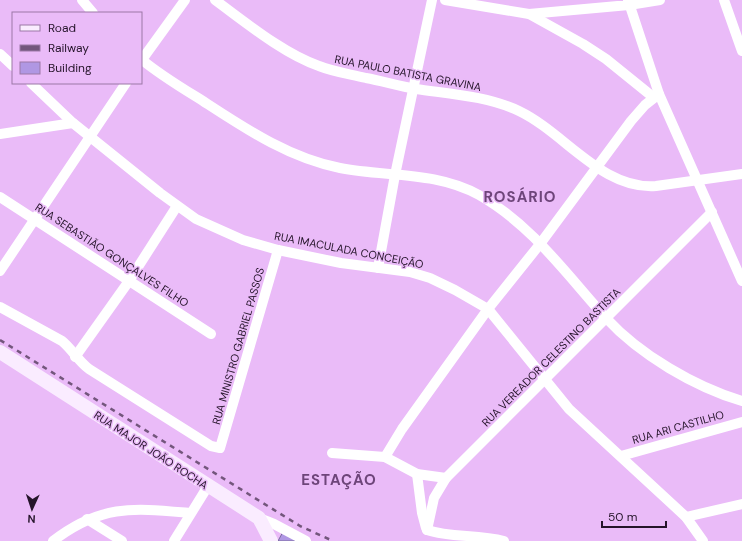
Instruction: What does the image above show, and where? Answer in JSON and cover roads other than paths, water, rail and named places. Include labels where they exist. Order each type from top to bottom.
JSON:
[{"type":"main road","name":"RUA MAJOR JOÃO ROCHA","points":[[0,352],[259,518]]},
{"type":"main road","points":[[259,518],[271,541]]},
{"type":"street","points":[[82,0],[92,12]]},
{"type":"street","points":[[142,59],[185,0]]},
{"type":"street","name":"RUA PAULO BATISTA GRAVINA","points":[[214,0],[290,53],[310,64],[413,88],[463,96],[502,105],[519,111],[552,131],[597,167],[617,180],[644,187],[742,174]]},
{"type":"street","points":[[378,268],[395,175],[432,0]]},
{"type":"street","points":[[445,0],[529,14],[660,0]]},
{"type":"street","points":[[724,0],[742,51]]},
{"type":"street","points":[[628,3],[656,95],[698,181],[742,280]]},
{"type":"street","points":[[529,14],[583,44],[656,95]]},
{"type":"street","points":[[142,61],[244,129],[279,147],[328,165],[395,175],[428,178],[464,188],[496,206],[554,257],[607,319],[636,344],[668,367],[701,386],[742,401]]},
{"type":"street","name":"RUA IMACULADA CONCEIÇÃO","points":[[32,84],[90,137],[177,206],[196,219],[230,234],[278,250],[341,263],[410,272],[430,278],[472,298],[488,309],[578,418],[686,517],[703,541]]},
{"type":"street","points":[[0,271],[125,84]]},
{"type":"street","points":[[385,457],[402,429],[488,309],[540,244],[631,121],[656,95]]},
{"type":"street","points":[[0,134],[73,123]]},
{"type":"street","name":"RUA SEBASTIÃO GONÇALVES FILHO","points":[[0,197],[211,334]]},
{"type":"street","points":[[0,307],[62,341],[76,357],[129,281],[177,206]]},
{"type":"street","name":"RUA VEREADOR CELESTINO BASTISTA","points":[[427,530],[434,498],[446,478],[607,319],[712,212]]},
{"type":"street","name":"RUA MINISTRO GABRIEL PASSOS","points":[[76,357],[89,369],[153,410],[212,446],[220,448],[278,250]]},
{"type":"street","name":"RUA ARI CASTILHO","points":[[621,456],[742,422]]},
{"type":"street","points":[[332,453],[385,457],[417,474],[446,478]]},
{"type":"street","points":[[417,474],[422,513],[427,530],[438,534],[472,536],[504,541]]},
{"type":"street","points":[[174,541],[208,486]]},
{"type":"street","points":[[686,517],[742,504]]},
{"type":"street","points":[[53,541],[87,519],[109,512],[130,510],[190,513]]},
{"type":"street","name":"RUA MAJOR JOÃO ROCHA","points":[[259,518],[306,541]]},
{"type":"street","points":[[87,519],[122,541]]},
{"type":"railway","points":[[0,340],[300,526],[333,541]]},
{"type":"district","name":"ROSÁRIO","points":[[520,197]]},
{"type":"district","name":"ESTAÇÃO","points":[[339,480]]}]
